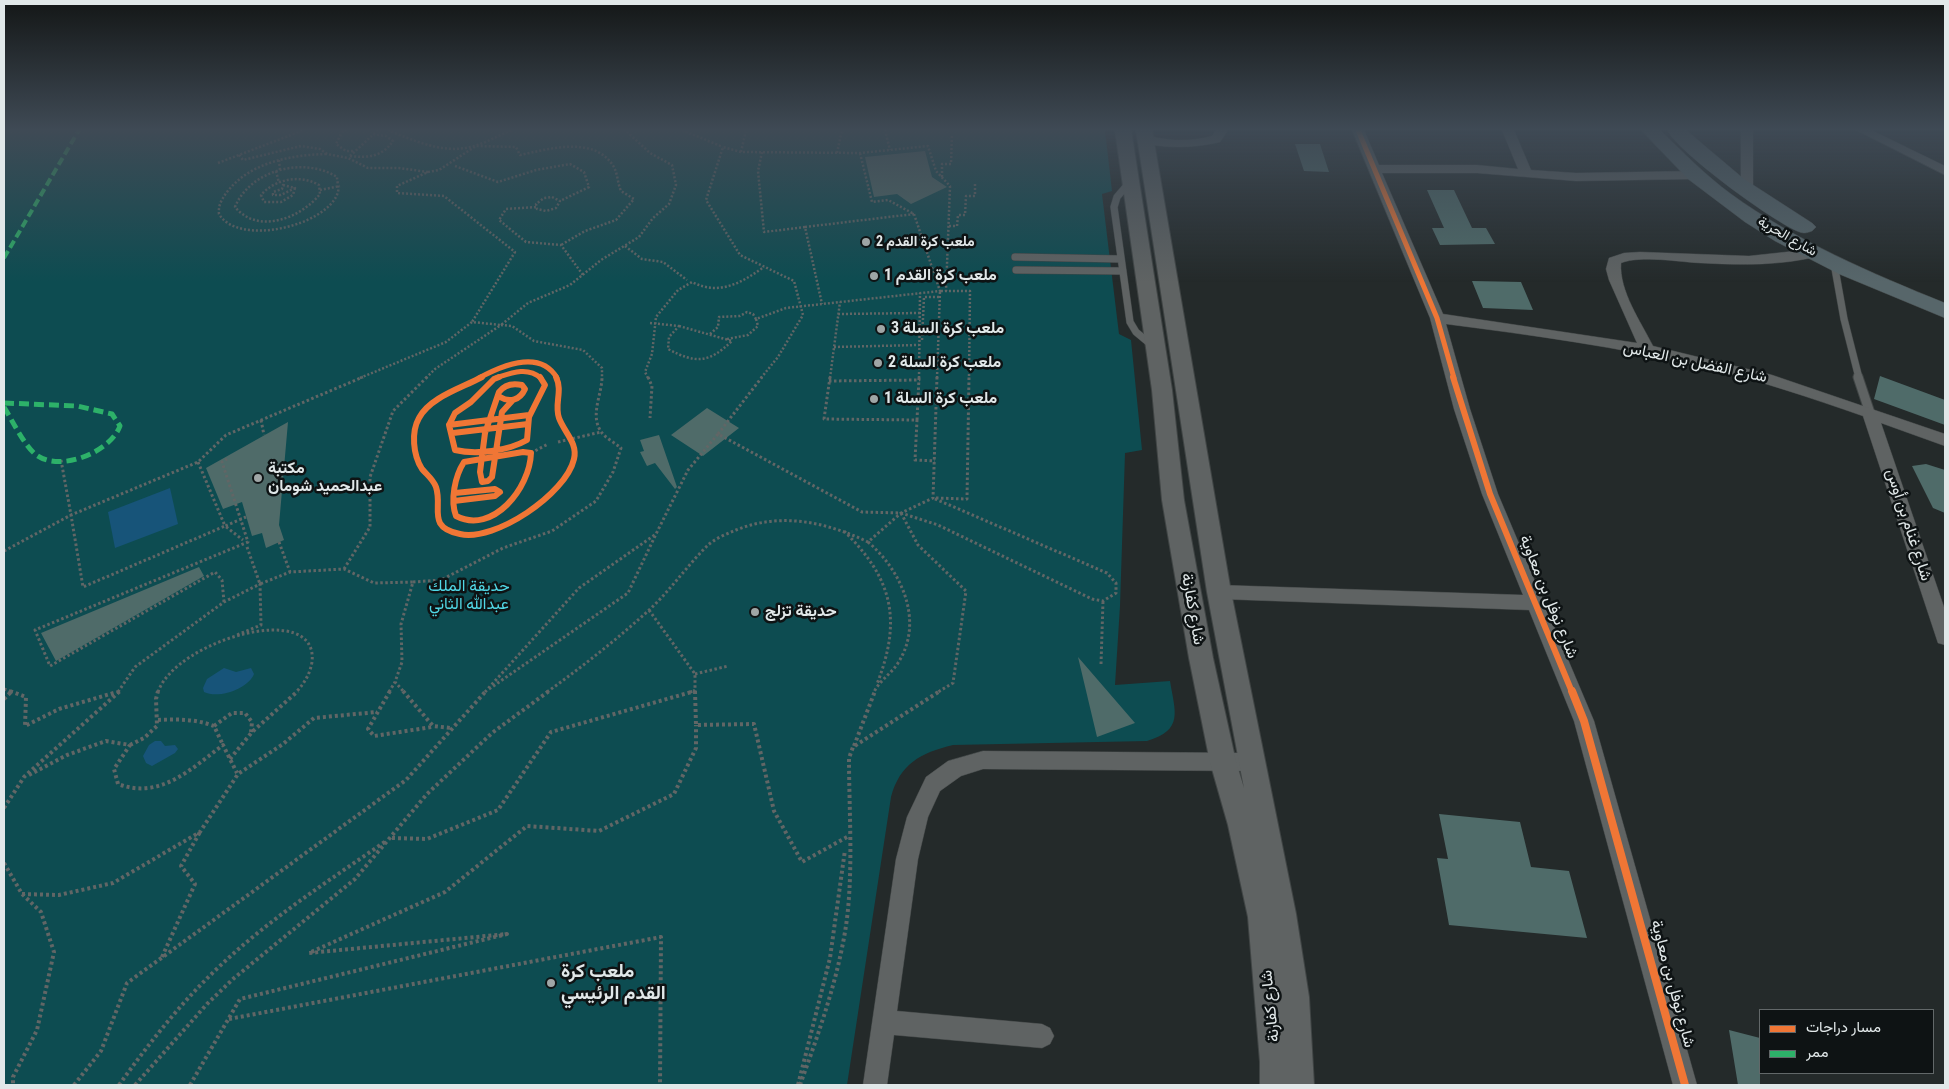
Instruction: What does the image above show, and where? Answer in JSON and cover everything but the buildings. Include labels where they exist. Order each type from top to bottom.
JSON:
[{"type":"highway","name":"شارع الحرية","points":[[1703,181],[1734,205],[1814,254],[1945,311]]},
{"type":"highway","name":"شارع الحرية","points":[[1735,181],[1821,237],[1894,271],[1945,291]]},
{"type":"street","name":"شارع كفارنة","points":[[1152,181],[1220,592],[1282,914],[1293,988],[1298,1085]]},
{"type":"street","name":"شارع نوفل بن معاوية","points":[[1380,181],[1437,318],[1462,409],[1490,494],[1584,721],[1685,1085]]},
{"type":"street","points":[[1747,181],[1747,190]]},
{"type":"street","name":"شارع كفارنة","points":[[1129,183],[1155,348],[1173,500],[1201,658],[1223,762],[1242,825],[1262,917],[1276,1062],[1276,1085]]},
{"type":"street","points":[[1648,351],[1616,281],[1612,267],[1614,262],[1624,257],[1640,256],[1762,262],[1814,254]]},
{"type":"street","name":"شارع الفضل بن العباس","points":[[1437,318],[1502,326],[1648,351],[1738,370],[1794,386],[1945,440]]},
{"type":"street","name":"شارع غنام بن أوس","points":[[1870,413],[1945,637]]},
{"type":"street","points":[[1220,592],[1536,603]]},
{"type":"street","points":[[875,1085],[907,858],[918,817],[933,784],[955,768],[983,760],[1252,762]]},
{"type":"street","points":[[884,1022],[1042,1036]]},
{"type":"lane","points":[[1129,183],[1122,190],[1114,207],[1130,322],[1136,332],[1155,348]]},
{"type":"lane","points":[[1015,257],[1121,258]]},
{"type":"lane","points":[[1834,263],[1861,386],[1870,413]]},
{"type":"lane","points":[[1016,270],[1123,271]]},
{"type":"path","points":[[240,181],[230,188],[220,202],[219,210],[225,222],[240,228],[262,231],[297,224],[324,209],[339,192],[338,181]]},
{"type":"path","points":[[256,181],[239,195],[235,208],[238,214],[253,221],[287,218],[312,204],[317,199],[320,190]]},
{"type":"path","points":[[294,188],[293,195],[287,200],[276,203],[264,202],[261,198],[263,192],[279,183],[298,181]]},
{"type":"path","points":[[312,181],[320,190]]},
{"type":"path","points":[[4,551],[71,515],[198,462],[226,435],[446,342],[472,322],[515,252],[444,196],[397,192],[397,186],[408,181]]},
{"type":"path","points":[[536,206],[539,210],[556,208],[560,201],[589,187],[587,181]]},
{"type":"path","points":[[560,201],[556,198],[548,197],[538,202],[536,206],[506,209],[499,220],[526,242],[561,245],[585,231],[616,220],[634,199],[624,195],[616,181]]},
{"type":"path","points":[[344,569],[370,527],[370,477],[393,411],[435,369],[501,325],[528,303],[570,285],[601,260],[639,237],[653,218],[669,204],[676,185],[675,181]]},
{"type":"path","points":[[484,692],[628,593],[688,470],[778,357],[803,316],[794,281],[740,255],[706,200],[712,181]]},
{"type":"path","points":[[759,181],[764,232],[914,214]]},
{"type":"path","points":[[867,181],[872,202],[888,200],[914,214],[940,291],[934,498]]},
{"type":"path","points":[[945,181],[950,186],[946,291]]},
{"type":"path","points":[[949,226],[957,226],[958,215],[965,215],[966,196],[975,196],[976,184]]},
{"type":"path","points":[[283,185],[294,188],[282,195],[273,195],[283,185]]},
{"type":"path","points":[[320,190],[340,186]]},
{"type":"path","points":[[805,227],[822,304]]},
{"type":"path","points":[[561,245],[583,275]]},
{"type":"path","points":[[625,246],[636,257],[650,263],[663,262],[687,280]]},
{"type":"path","points":[[650,418],[652,386],[645,372],[652,354],[656,317],[678,290],[692,282],[712,289],[732,288],[765,267]]},
{"type":"path","points":[[756,319],[786,308],[940,291],[970,291],[967,500],[934,498],[901,513],[868,542]]},
{"type":"path","points":[[919,380],[920,293]]},
{"type":"path","points":[[936,461],[915,460],[924,297],[940,297]]},
{"type":"path","points":[[840,302],[824,419],[917,420]]},
{"type":"path","points":[[710,334],[718,327],[719,317],[740,316],[747,312],[753,314],[758,326],[748,335],[725,339]]},
{"type":"path","points":[[838,314],[920,313]]},
{"type":"path","points":[[4,808],[24,777],[120,691],[135,667],[224,602],[290,572],[344,569],[374,583],[441,580],[503,548],[552,531],[596,501],[613,472],[621,448],[600,432],[595,412],[602,388],[602,368],[583,350],[534,341],[512,326],[472,322]]},
{"type":"path","points":[[650,323],[680,325],[732,341],[721,352],[708,359],[686,360],[668,349],[669,338],[680,325]]},
{"type":"path","points":[[834,346],[920,345]]},
{"type":"path","points":[[829,381],[919,380]]},
{"type":"path","points":[[261,420],[264,435]]},
{"type":"path","points":[[558,442],[571,435],[600,432]]},
{"type":"path","points":[[718,434],[862,512],[901,513],[938,525],[1092,599],[1103,601],[1114,597],[1117,588],[1112,578],[1107,574],[934,498]]},
{"type":"path","points":[[571,435],[574,445]]},
{"type":"path","points":[[523,452],[531,456],[548,444]]},
{"type":"path","points":[[224,602],[222,580],[215,572],[50,666],[35,630],[122,597],[248,542],[222,462],[227,459]]},
{"type":"path","points":[[61,460],[83,587],[246,516],[240,518]]},
{"type":"path","points":[[198,462],[224,526],[243,540]]},
{"type":"path","points":[[854,747],[953,683],[966,591],[918,545],[901,513]]},
{"type":"path","points":[[135,1085],[233,978],[355,879],[427,794],[492,733],[579,669],[649,610],[708,545],[740,526],[764,521],[794,520],[842,529],[868,542],[881,553],[899,579],[908,617],[907,636],[900,661],[894,670],[877,686]]},
{"type":"path","points":[[799,1085],[823,1025],[841,958],[848,904],[849,758],[877,686],[890,647],[892,632],[889,598],[879,571],[869,556],[842,529]]},
{"type":"path","points":[[74,1085],[101,1051],[127,983],[406,780],[579,588],[656,534]]},
{"type":"path","points":[[279,542],[290,572]]},
{"type":"path","points":[[223,745],[169,782],[134,789],[125,788],[118,784],[115,776],[114,768],[130,745],[154,731],[158,720],[154,706],[155,697],[167,675],[193,654],[261,625],[260,584],[247,547]]},
{"type":"path","points":[[413,582],[401,624],[402,662],[395,682],[368,729],[374,736],[432,726],[452,728]]},
{"type":"path","points":[[1101,664],[1103,601]]},
{"type":"path","points":[[190,1085],[240,999],[507,934],[309,952],[445,892],[527,826],[599,831],[674,794],[696,748],[695,674],[649,610]]},
{"type":"path","points":[[230,759],[251,734],[302,687],[308,677],[312,663],[312,653],[308,643],[301,637],[289,633],[262,631],[237,635]]},
{"type":"path","points":[[695,674],[728,666]]},
{"type":"path","points":[[395,682],[432,726]]},
{"type":"path","points":[[4,689],[26,697],[25,726],[59,709],[120,691]]},
{"type":"path","points":[[4,699],[12,691]]},
{"type":"path","points":[[119,1085],[172,1016],[222,964],[252,938],[391,838],[427,839],[498,810],[551,732],[695,691]]},
{"type":"path","points":[[161,958],[195,884],[182,866],[200,832],[238,774],[283,744],[314,718],[377,712]]},
{"type":"path","points":[[214,726],[232,714],[245,713],[252,722],[251,734]]},
{"type":"path","points":[[158,720],[194,720],[214,726],[238,774]]},
{"type":"path","points":[[696,725],[754,724],[774,812],[802,862],[847,837]]},
{"type":"path","points":[[24,777],[67,755],[106,741],[130,745]]},
{"type":"path","points":[[22,894],[59,895],[113,884],[200,832]]},
{"type":"path","points":[[799,1085],[830,958],[847,837]]},
{"type":"path","points":[[4,863],[22,894],[41,912],[54,952],[37,1030],[12,1077],[13,1085]]},
{"type":"path","points":[[229,1019],[661,937],[660,1085]]},
{"type":"green space","name":"حديقة الملك عبدالله الثاني","points":[[4,181],[1111,181],[1112,191],[1102,194],[1119,334],[1131,340],[1142,450],[1125,453],[1120,606],[1115,685],[1170,681],[1175,711],[1174,719],[1167,731],[1159,737],[1147,741],[953,745],[921,756],[906,768],[900,776],[891,797],[847,1085],[4,1085]]},
{"type":"shaded area","points":[[170,488],[178,524],[115,548],[108,512]]},
{"type":"shaded area","points":[[224,668],[236,672],[251,668],[254,674],[246,684],[232,691],[217,694],[204,692],[203,688],[207,679]]},
{"type":"shaded area","points":[[155,741],[161,741],[165,746],[175,745],[178,749],[175,753],[152,766],[146,763],[143,756],[149,745]]},
{"type":"marked path","points":[[4,258],[49,181]]},
{"type":"marked path","points":[[4,403],[92,408],[112,414],[120,426],[112,441],[94,454],[73,459],[52,459],[34,453],[4,407]]},
{"type":"cycle path","points":[[1379,181],[1437,318],[1462,409],[1490,494],[1584,721],[1685,1085]]},
{"type":"cycle path","points":[[528,362],[541,365],[551,371],[558,380],[557,412],[572,440],[575,453],[568,474],[556,489],[539,504],[520,517],[499,527],[479,534],[461,535],[446,529],[437,518],[437,491],[435,485],[419,464],[414,434],[416,424],[420,416],[432,403],[503,366],[528,362]]},
{"type":"cycle path","points":[[516,371],[537,375],[545,385],[529,417],[527,440],[513,446],[491,450],[469,452],[455,450],[449,425],[455,413],[471,402],[494,379],[516,371]]},
{"type":"cycle path","points":[[500,397],[507,400],[515,400],[521,396],[525,389],[522,385],[512,384],[506,385],[499,392],[485,433],[480,472],[480,480],[482,482],[488,481],[492,477],[502,412],[512,401]]},
{"type":"cycle path","points":[[449,425],[529,415]]},
{"type":"cycle path","points":[[453,433],[528,424]]},
{"type":"cycle path","points":[[523,452],[531,453],[531,465],[526,478],[506,505],[494,515],[480,521],[468,522],[456,516],[454,511],[455,489],[461,466],[464,462],[523,452]]},
{"type":"cycle path","points":[[454,501],[495,496],[500,492],[495,489],[455,493]]},
{"type":"place","name":"ملعب كرة القدم 2","points":[[866,242]]},
{"type":"place","name":"ملعب كرة القدم 1","points":[[874,276]]},
{"type":"place","name":"ملعب كرة السلة 3","points":[[881,329]]},
{"type":"place","name":"ملعب كرة السلة 2","points":[[878,363]]},
{"type":"place","name":"ملعب كرة السلة 1","points":[[874,399]]},
{"type":"place","name":"مكتبة عبدالحميد شومان","points":[[258,478]]},
{"type":"place","name":"حديقة تزلج","points":[[755,612]]},
{"type":"place","name":"ملعب كرة القدم الرئيسي","points":[[551,983]]}]
